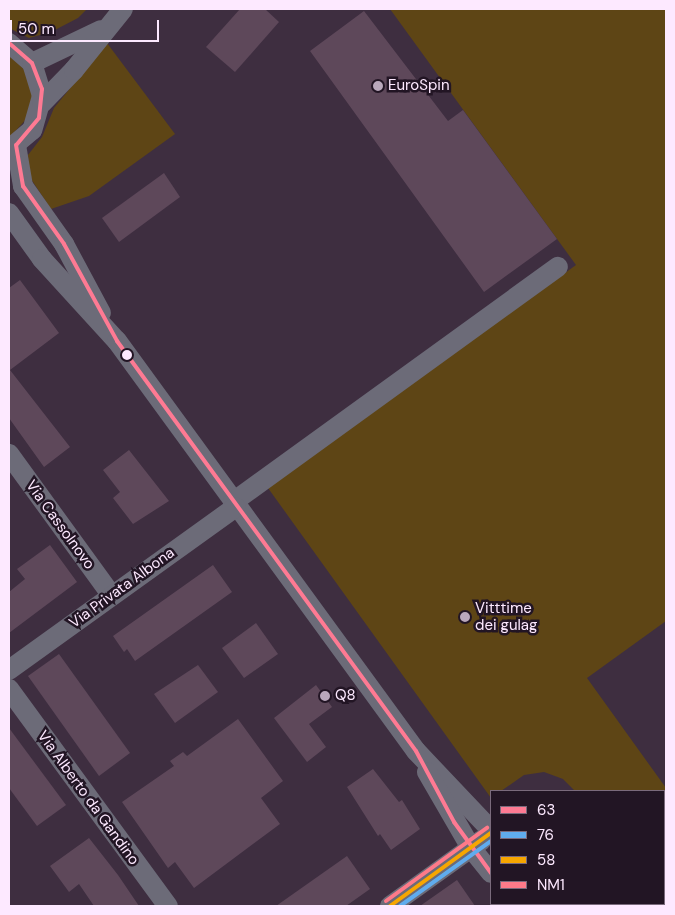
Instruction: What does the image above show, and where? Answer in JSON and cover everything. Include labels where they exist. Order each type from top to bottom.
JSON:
[{"type":"street","points":[[42,103],[74,70],[105,28],[123,9]]},
{"type":"street","points":[[32,62],[105,28]]},
{"type":"street","points":[[9,43],[32,62],[41,82],[42,103],[32,130],[12,147],[23,186],[64,244],[117,341]]},
{"type":"street","points":[[12,223],[42,259],[117,341],[416,751],[471,848],[490,872]]},
{"type":"street","name":"Via Privata Albona","points":[[9,670],[558,267]]},
{"type":"street","name":"Via Cassolnovo","points":[[9,454],[112,596]]},
{"type":"street","name":"Via Alberto da Gandino","points":[[9,689],[168,906]]},
{"type":"street","points":[[416,751],[490,830]]},
{"type":"street","points":[[390,906],[471,848],[490,832]]},
{"type":"shaded area","points":[[9,9],[87,9],[78,18],[51,32],[29,38],[9,28]]},
{"type":"shaded area","points":[[390,9],[666,9],[666,621],[587,678],[666,788],[665,800],[665,790],[574,790],[563,779],[544,772],[524,775],[502,790],[490,790],[490,797],[268,488],[576,265]]},
{"type":"shaded area","points":[[107,43],[175,134],[89,196],[51,209],[29,176],[28,155],[42,137],[54,108]]},
{"type":"shaded area","points":[[9,53],[27,71],[34,99],[30,115],[9,138]]},
{"type":"building","points":[[240,9],[265,9],[279,22],[235,72],[206,47]]},
{"type":"building","points":[[364,11],[448,121],[463,110],[557,239],[484,292],[310,51]]},
{"type":"building","points":[[164,173],[180,197],[119,242],[102,218]]},
{"type":"building","points":[[20,280],[59,333],[10,370],[70,447],[44,467],[9,418],[9,288]]},
{"type":"building","points":[[129,450],[169,501],[133,524],[113,498],[120,492],[103,470]]},
{"type":"building","points":[[50,545],[77,582],[9,633],[9,592],[25,579],[17,569]]},
{"type":"building","points":[[213,565],[232,592],[135,661],[127,649],[124,652],[113,636]]},
{"type":"building","points":[[256,623],[278,654],[244,678],[222,648]]},
{"type":"building","points":[[59,654],[130,753],[99,776],[28,676]]},
{"type":"building","points":[[198,665],[218,692],[175,723],[154,694]]},
{"type":"building","points":[[316,685],[332,707],[309,724],[326,747],[307,762],[274,718]]},
{"type":"building","points":[[238,719],[283,781],[261,798],[280,824],[194,888],[175,862],[168,868],[122,802],[174,766],[170,761],[183,752],[187,756]]},
{"type":"building","points":[[9,728],[66,805],[37,826],[9,788]]},
{"type":"building","points":[[373,769],[399,802],[402,800],[420,829],[391,850],[380,834],[378,836],[347,787]]},
{"type":"building","points":[[89,838],[139,906],[94,906],[79,884],[69,892],[50,866]]},
{"type":"building","points":[[347,856],[370,889],[346,906],[276,906]]},
{"type":"building","points":[[457,880],[475,906],[420,906]]},
{"type":"transit line","name":"63","points":[[9,43],[32,63],[42,89],[39,118],[16,145],[23,186],[64,244],[117,341],[416,751],[454,822],[490,872]]},
{"type":"transit line","name":"NM1","points":[[386,901],[487,828]]},
{"type":"transit line","name":"58","points":[[390,906],[490,834]]},
{"type":"transit line","name":"76","points":[[400,906],[490,842]]},
{"type":"place","name":"EuroSpin","points":[[378,86]]},
{"type":"place","name":"Vitttime dei gulag","points":[[465,617]]},
{"type":"place","name":"Q8","points":[[325,696]]}]
